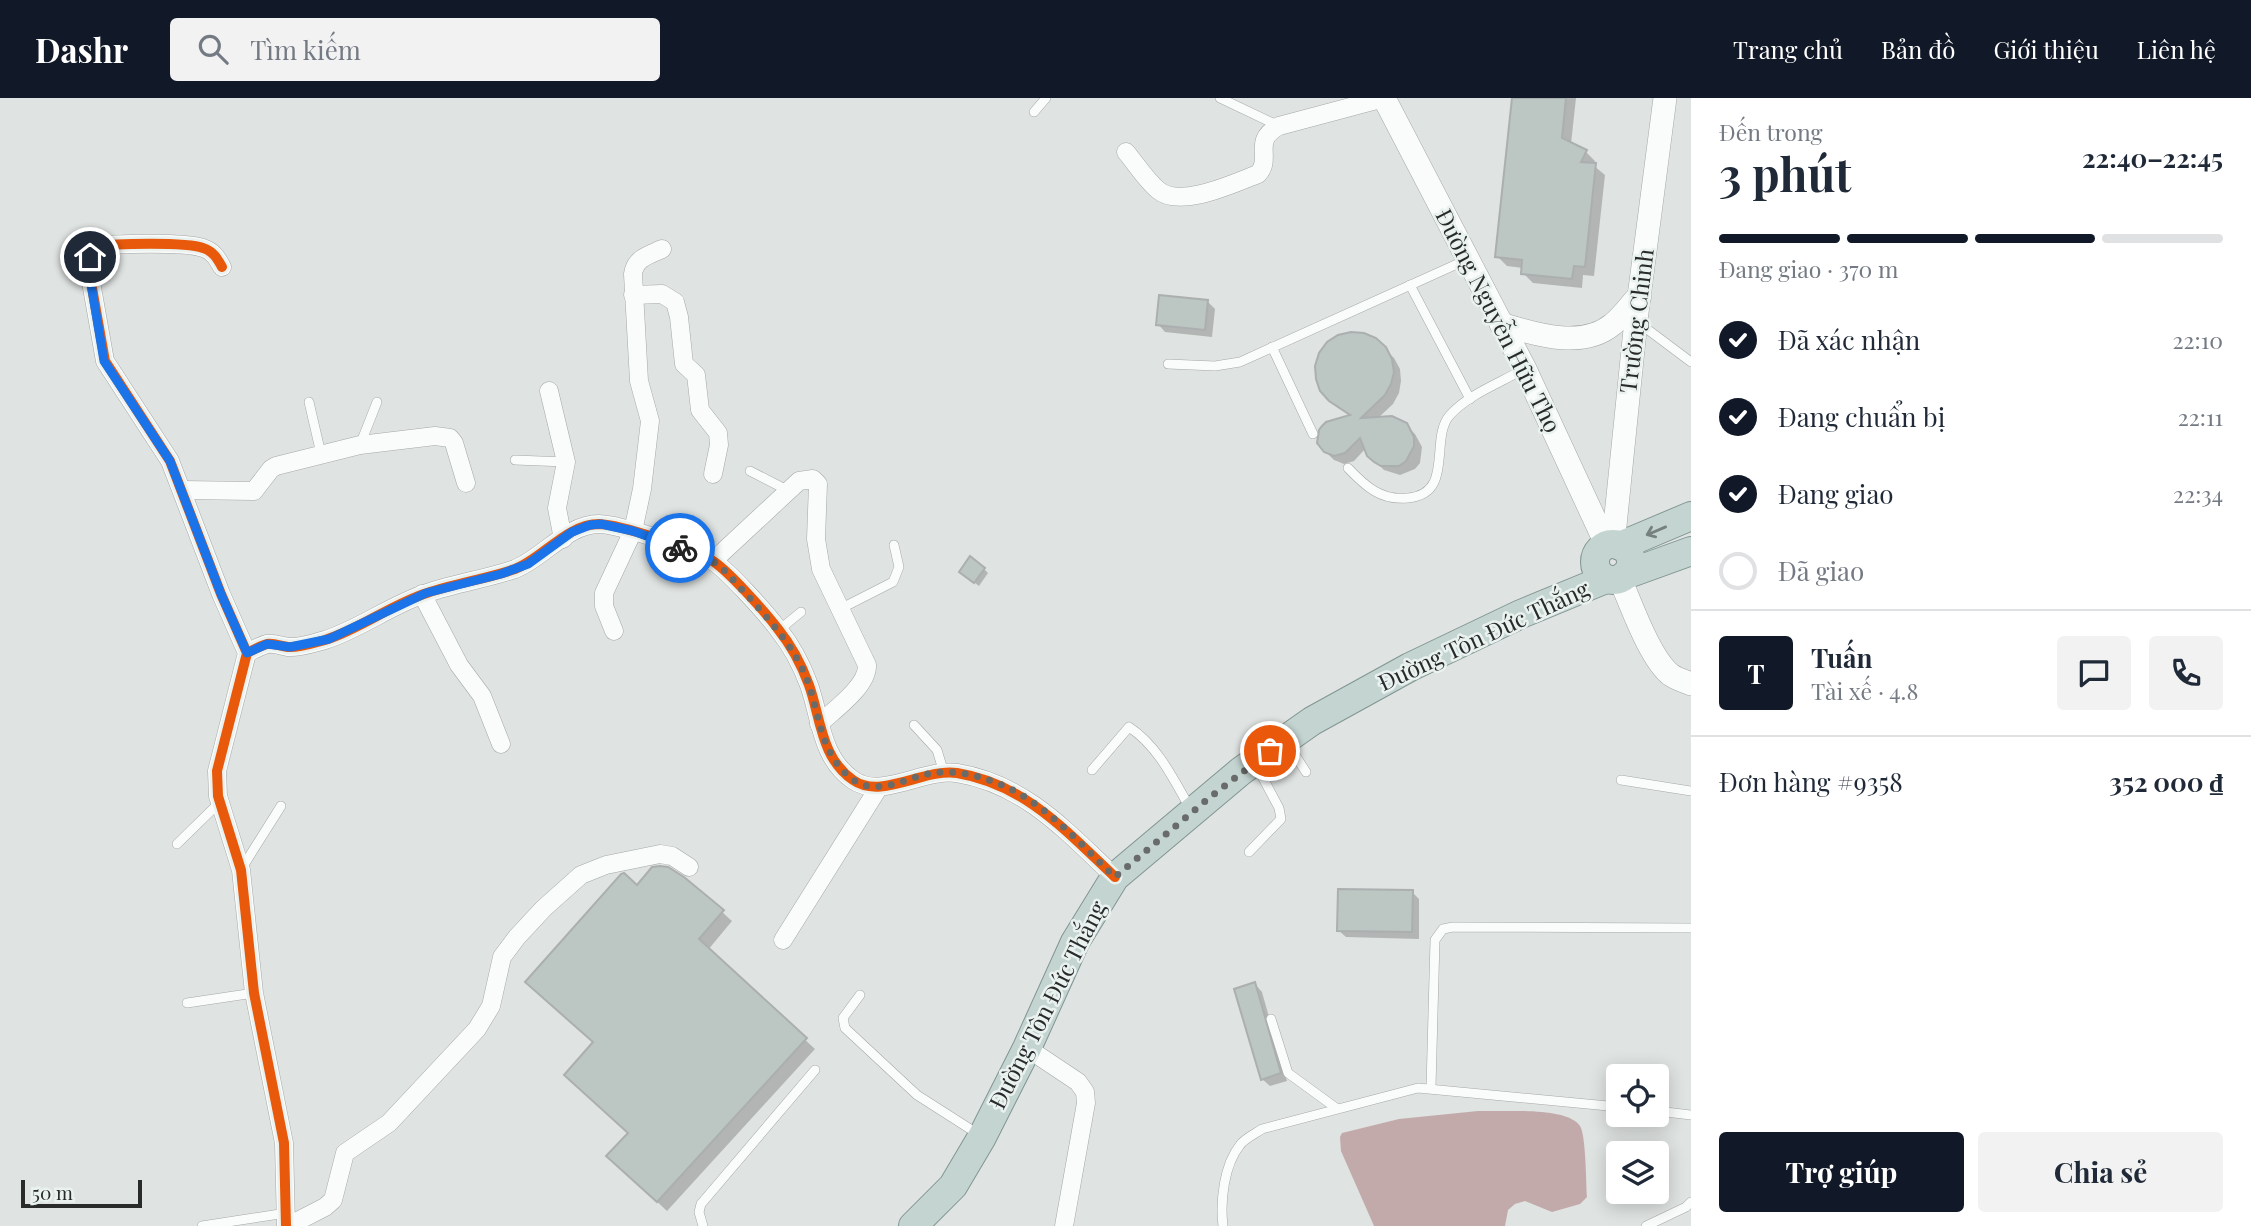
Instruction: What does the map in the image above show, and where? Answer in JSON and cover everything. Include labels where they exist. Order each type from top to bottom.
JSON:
[{"type":"highway","points":[[1617,578],[1600,575],[1596,562],[1601,550],[1691,516]]},
{"type":"highway","name":"Đường Tôn Đức Thắng","points":[[913,1226],[953,1186],[982,1137],[1027,1048],[1075,942],[1115,877],[1192,811],[1312,721],[1410,667],[1521,614],[1691,551]]},
{"type":"main road","name":"Đường Nguyễn Hữu Thọ","points":[[1384,98],[1613,545]]},
{"type":"main road","name":"Trường Chinh","points":[[1613,545],[1636,320],[1665,98]]},
{"type":"main road","points":[[1501,324],[1547,337],[1569,339],[1612,326],[1640,295]]},
{"type":"main road","points":[[1617,578],[1662,666],[1671,675],[1691,684]]},
{"type":"street","points":[[1126,152],[1159,191],[1178,197],[1191,197],[1258,174],[1263,166],[1264,138],[1279,126],[1384,98]]},
{"type":"street","points":[[222,267],[213,253],[202,247],[169,243],[97,247],[90,257],[89,272],[104,361],[170,461],[221,594],[247,653],[216,771],[220,802],[241,870],[254,993],[284,1143],[287,1222],[325,1207],[333,1200],[345,1153],[389,1123],[477,1029],[491,1006],[502,957],[544,908],[581,875],[606,865],[660,854],[672,856],[689,867]]},
{"type":"street","points":[[614,631],[604,606],[604,593],[633,531],[642,489],[650,421],[639,381],[633,296],[634,265],[662,249]]},
{"type":"street","points":[[633,296],[662,294],[675,302],[684,364],[698,379],[700,410],[719,433],[713,474]]},
{"type":"street","points":[[549,391],[566,462],[557,508],[563,539]]},
{"type":"street","points":[[183,490],[254,491],[276,466],[360,445],[435,436],[450,439],[456,448],[466,483]]},
{"type":"street","points":[[713,561],[799,481],[813,480],[818,484],[817,552],[821,569],[868,672],[863,682],[819,724]]},
{"type":"street","points":[[247,653],[267,644],[290,647],[329,639],[422,594],[501,574],[528,564],[563,539],[590,525],[601,524],[633,531],[713,561],[779,630],[799,661],[810,687],[823,740],[836,763],[849,777],[862,786],[879,787],[933,773],[954,773],[989,780],[1032,802],[1056,820],[1115,877]]},
{"type":"street","points":[[422,594],[459,665],[482,696],[501,744]]},
{"type":"street","points":[[783,940],[879,787]]},
{"type":"street","points":[[1027,1048],[1078,1082],[1085,1092],[1086,1103],[1064,1226]]},
{"type":"lane","points":[[1034,112],[1046,98]]},
{"type":"lane","points":[[1220,98],[1279,126]]},
{"type":"lane","points":[[1168,364],[1215,366],[1240,362],[1468,259]]},
{"type":"lane","points":[[1410,285],[1470,398]]},
{"type":"lane","points":[[1636,320],[1691,362]]},
{"type":"lane","points":[[1272,347],[1313,434]]},
{"type":"lane","points":[[1348,468],[1367,488],[1383,496],[1416,498],[1430,487],[1436,478],[1440,467],[1442,427],[1450,415],[1470,398],[1525,369]]},
{"type":"lane","points":[[309,402],[321,454]]},
{"type":"lane","points":[[360,445],[377,402]]},
{"type":"lane","points":[[515,460],[566,462]]},
{"type":"lane","points":[[750,471],[787,490]]},
{"type":"lane","points":[[840,610],[893,582],[900,567],[894,545]]},
{"type":"lane","points":[[779,630],[801,612]]},
{"type":"lane","points":[[914,725],[937,750],[944,773]]},
{"type":"lane","points":[[1092,770],[1129,727],[1143,736],[1159,757],[1192,811]]},
{"type":"lane","points":[[1285,740],[1307,772]]},
{"type":"lane","points":[[1249,852],[1281,820],[1279,808],[1255,762]]},
{"type":"lane","points":[[1621,780],[1691,791]]},
{"type":"lane","points":[[177,844],[220,802]]},
{"type":"lane","points":[[241,870],[281,806]]},
{"type":"lane","points":[[1431,1087],[1435,940],[1443,929],[1691,928]]},
{"type":"lane","points":[[187,1003],[254,993]]},
{"type":"lane","points":[[860,995],[843,1018],[845,1028],[917,1095],[982,1137]]},
{"type":"lane","points":[[1271,1019],[1288,1073],[1336,1108]]},
{"type":"lane","points":[[703,1226],[699,1212],[701,1204],[815,1070]]},
{"type":"lane","points":[[1223,1226],[1230,1162],[1241,1143],[1262,1129],[1336,1108],[1431,1087],[1606,1106]]},
{"type":"lane","points":[[1669,1112],[1691,1115]]},
{"type":"lane","points":[[1646,1226],[1691,1202]]},
{"type":"lane","points":[[202,1226],[287,1222]]},
{"type":"shaded area","points":[[1478,1111],[1548,1113],[1573,1120],[1582,1131],[1587,1197],[1580,1204],[1552,1212],[1525,1201],[1515,1204],[1508,1210],[1505,1226],[1374,1226],[1341,1151],[1342,1133],[1399,1119]]},
{"type":"building","points":[[1512,98],[1566,98],[1562,138],[1587,150],[1581,162],[1596,163],[1585,267],[1574,266],[1572,279],[1521,274],[1522,260],[1495,257]]},
{"type":"building","points":[[1159,295],[1208,300],[1205,330],[1156,325]]},
{"type":"building","points":[[1351,332],[1376,338],[1386,347],[1392,359],[1394,372],[1391,384],[1385,395],[1361,418],[1392,416],[1407,423],[1414,437],[1414,446],[1406,461],[1399,466],[1381,466],[1374,462],[1367,456],[1360,438],[1345,453],[1334,456],[1324,452],[1317,443],[1319,430],[1326,422],[1350,415],[1329,401],[1320,391],[1315,366],[1319,353],[1327,342],[1338,335]]},
{"type":"building","points":[[970,556],[985,568],[974,583],[959,572]]},
{"type":"building","points":[[652,867],[668,867],[684,877],[724,910],[699,939],[807,1038],[657,1202],[606,1156],[628,1133],[564,1075],[593,1042],[525,982],[621,874],[624,873],[637,885]]},
{"type":"building","points":[[1338,889],[1413,890],[1412,932],[1337,931]]},
{"type":"building","points":[[1255,982],[1281,1073],[1261,1080],[1234,989]]},
{"type":"cycle path","points":[[222,267],[206,249],[167,244],[97,247],[90,256],[88,265],[105,361],[170,461],[221,594],[247,653],[217,771],[218,796],[241,870],[254,993],[284,1143],[286,1226]]},
{"type":"cycle path","points":[[247,653],[267,644],[293,647],[325,640],[414,598],[515,569],[566,535],[587,525],[624,528],[711,560],[756,603],[783,635],[796,656],[809,685],[828,749],[842,771],[853,780],[876,787],[944,773],[981,779],[1004,788],[1044,812],[1115,877]]},
{"type":"way so far","points":[[680,548],[713,561],[779,630],[799,661],[810,687],[823,740],[836,763],[849,777],[862,786],[879,787],[933,773],[954,773],[989,780],[1011,789],[1056,820],[1115,877],[1175,825],[1270,751]]},
{"type":"route","points":[[90,257],[88,265],[104,361],[170,461],[221,594],[247,653],[267,644],[290,647],[329,639],[426,593],[501,574],[528,564],[572,532],[590,525],[601,524],[633,531],[680,548]]}]
